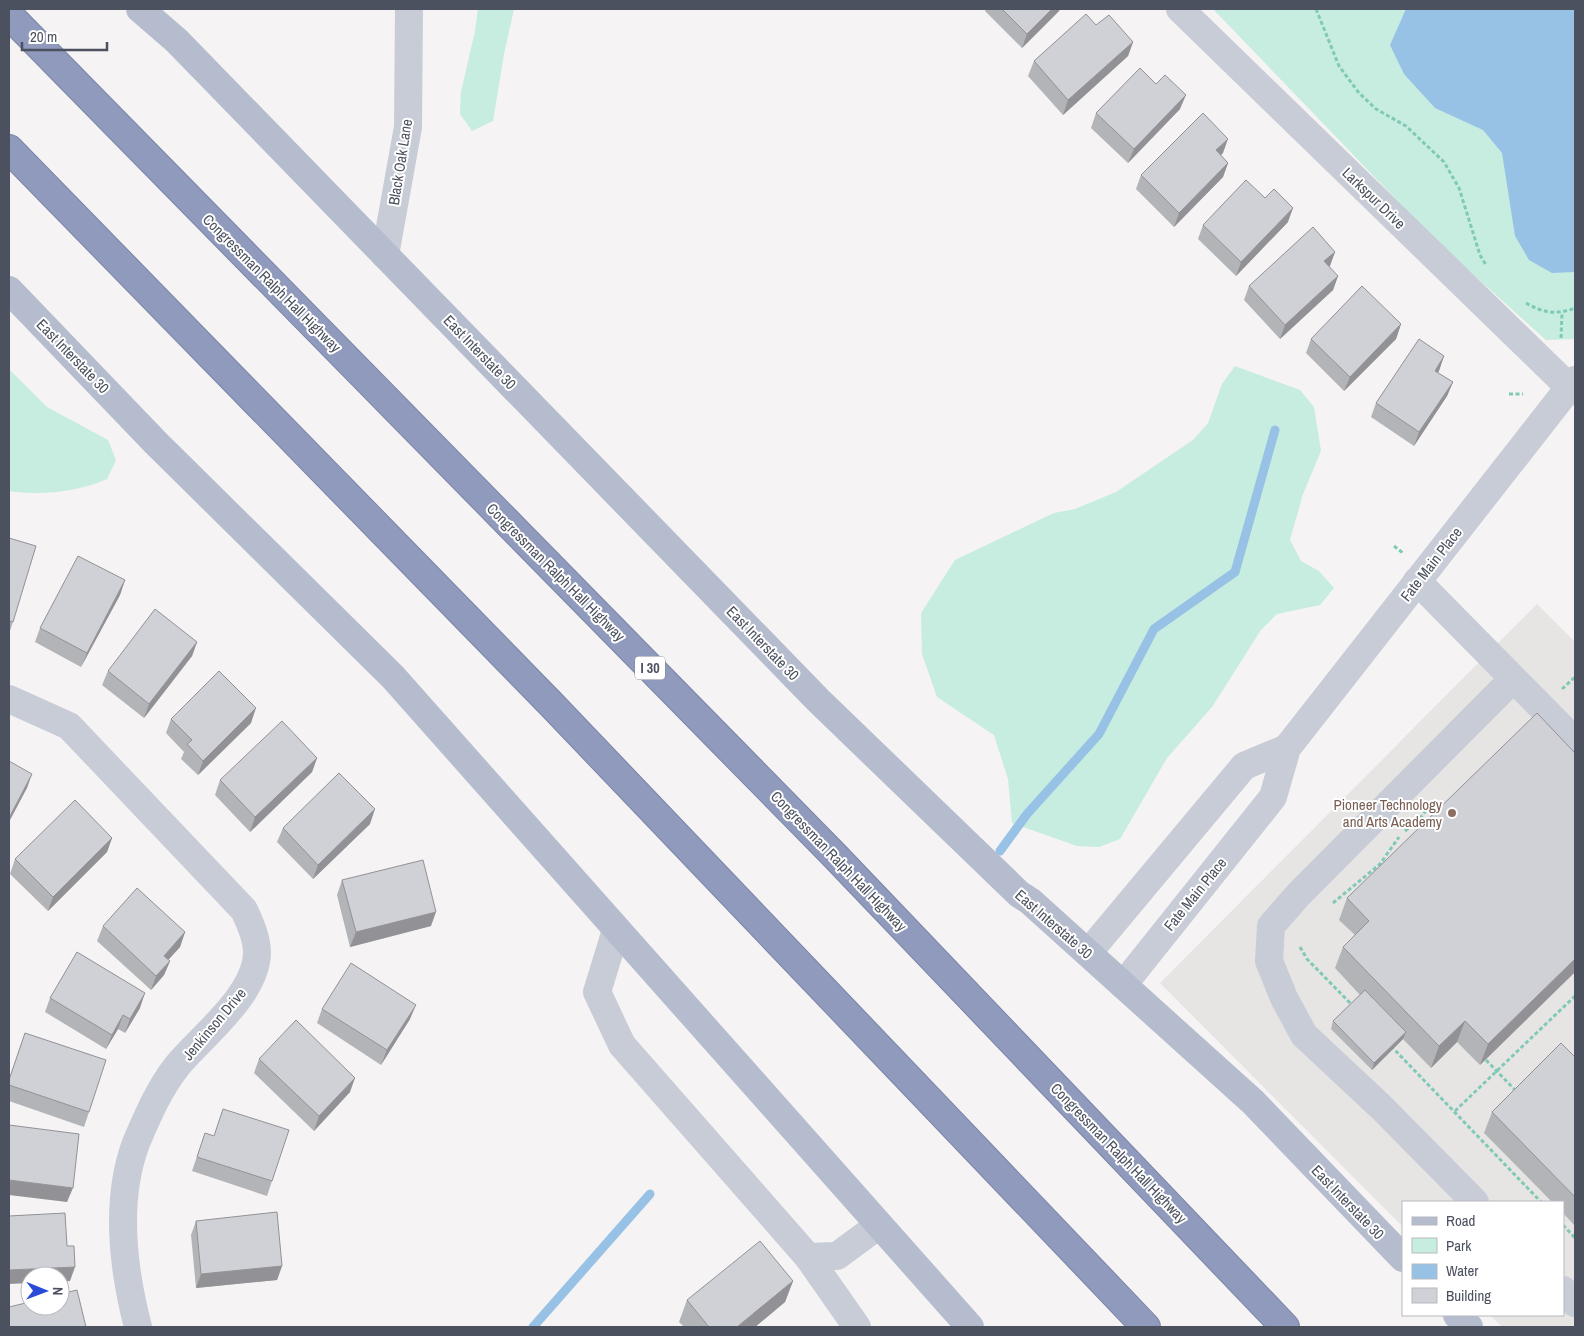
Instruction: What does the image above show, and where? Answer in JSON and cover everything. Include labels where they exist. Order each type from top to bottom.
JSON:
[{"type":"highway","name":"Congressman Ralph Hall Highway","points":[[9,15],[835,856],[1285,1327]]},
{"type":"highway","points":[[9,149],[551,704],[1146,1327]]},
{"type":"main road","name":"East Interstate 30","points":[[140,9],[178,41],[818,700],[1019,894],[1030,901],[1253,1102],[1402,1257]]},
{"type":"main road","name":"East Interstate 30","points":[[9,290],[156,443],[393,677],[970,1327]]},
{"type":"main road","points":[[1458,1316],[1469,1327]]},
{"type":"street","name":"Black Oak Lane","points":[[385,255],[408,127],[409,9]]},
{"type":"street","name":"Larkspur Drive","points":[[1180,9],[1572,384]]},
{"type":"street","name":"Fate Main Place","points":[[1123,985],[1273,797],[1287,748],[1572,384]]},
{"type":"street","points":[[1417,581],[1575,741]]},
{"type":"street","points":[[1474,1201],[1380,1107],[1304,1035],[1284,998],[1269,961],[1271,926],[1298,895],[1513,679]]},
{"type":"street","name":"Jenkinson Drive","points":[[9,699],[69,726],[244,910],[253,930],[257,953],[252,976],[241,996],[176,1068],[152,1107],[136,1146],[126,1186],[123,1237],[129,1290],[138,1327]]},
{"type":"street","name":"Fate Main Place","points":[[1088,954],[1244,766],[1287,748]]},
{"type":"street","points":[[616,930],[597,992],[622,1045],[808,1257],[857,1327]]},
{"type":"street","points":[[808,1257],[837,1256],[879,1225]]},
{"type":"street","points":[[1564,1291],[1575,1303]]},
{"type":"path","points":[[1316,9],[1339,66],[1359,93],[1376,109],[1406,126],[1444,162],[1458,188],[1480,255],[1487,267]]},
{"type":"path","points":[[1518,298],[1539,310],[1562,313],[1575,308]]},
{"type":"path","points":[[1561,340],[1562,313]]},
{"type":"path","points":[[1509,394],[1523,394]]},
{"type":"path","points":[[1394,546],[1406,555]]},
{"type":"path","points":[[1558,693],[1574,678],[1575,680]]},
{"type":"path","points":[[1330,905],[1369,875],[1380,864],[1398,838],[1429,808],[1432,801]]},
{"type":"path","points":[[1429,808],[1441,820]]},
{"type":"path","points":[[1299,944],[1306,959],[1360,1014]]},
{"type":"path","points":[[1455,1111],[1575,996]]},
{"type":"path","points":[[1387,1041],[1540,1201]]},
{"type":"path","points":[[1486,1060],[1521,1096]]},
{"type":"path","points":[[1564,1226],[1575,1238]]},
{"type":"shaded area","name":"Pioneer Technology and Arts Academy","points":[[1537,604],[1575,642],[1575,1327],[1502,1327],[1491,1316],[1564,1316],[1564,1201],[1402,1201],[1402,1226],[1160,983]]},
{"type":"green space","points":[[478,9],[514,9],[504,54],[493,121],[472,131],[460,114],[461,92]]},
{"type":"green space","points":[[1213,9],[1575,9],[1575,339],[1546,340],[1437,242]]},
{"type":"green space","points":[[1235,366],[1300,390],[1314,407],[1321,451],[1303,494],[1290,540],[1301,561],[1319,571],[1334,588],[1320,605],[1277,614],[1261,630],[1212,707],[1167,758],[1120,839],[1099,847],[1077,846],[1012,823],[1008,779],[994,735],[937,697],[922,654],[921,613],[955,560],[1054,513],[1075,509],[1116,492],[1193,440],[1208,423],[1222,384]]},
{"type":"green space","points":[[9,369],[47,407],[108,440],[116,460],[107,479],[84,487],[59,492],[33,493],[9,491]]},
{"type":"water","points":[[1406,9],[1575,9],[1575,272],[1552,273],[1529,260],[1515,236],[1502,153],[1483,130],[1435,108],[1404,74],[1390,45]]},
{"type":"building","points":[[1002,9],[1052,9],[1027,34]]},
{"type":"building","points":[[1086,14],[1096,25],[1109,15],[1133,42],[1068,100],[1034,61]]},
{"type":"building","points":[[1140,68],[1156,84],[1165,75],[1186,95],[1134,149],[1096,113]]},
{"type":"building","points":[[1203,113],[1228,139],[1216,150],[1228,163],[1179,213],[1141,175]]},
{"type":"building","points":[[1246,180],[1265,198],[1274,189],[1293,208],[1241,262],[1203,225]]},
{"type":"building","points":[[1313,227],[1335,252],[1324,261],[1338,276],[1285,325],[1249,286]]},
{"type":"building","points":[[1362,286],[1401,324],[1350,377],[1311,339]]},
{"type":"building","points":[[1419,339],[1444,356],[1435,371],[1453,382],[1419,432],[1376,403]]},
{"type":"building","points":[[9,538],[36,546],[13,622],[9,621]]},
{"type":"building","points":[[78,556],[125,580],[87,653],[40,628]]},
{"type":"building","points":[[155,609],[197,642],[149,704],[108,671]]},
{"type":"building","points":[[219,671],[256,708],[203,761],[187,744],[192,740],[171,719]]},
{"type":"building","points":[[1537,713],[1575,753],[1575,959],[1488,1044],[1465,1021],[1439,1046],[1343,947],[1369,921],[1347,898]]},
{"type":"building","points":[[282,721],[317,758],[255,817],[220,780]]},
{"type":"building","points":[[9,761],[32,774],[9,818]]},
{"type":"building","points":[[339,773],[375,809],[318,865],[283,828]]},
{"type":"building","points":[[75,800],[112,838],[53,897],[15,859]]},
{"type":"building","points":[[423,860],[436,912],[356,932],[342,880]]},
{"type":"building","points":[[137,888],[185,932],[164,956],[170,961],[156,976],[103,926]]},
{"type":"building","points":[[77,952],[145,993],[130,1019],[123,1015],[112,1035],[50,998]]},
{"type":"building","points":[[351,963],[416,1005],[387,1050],[322,1009]]},
{"type":"building","points":[[1365,990],[1406,1032],[1374,1063],[1333,1021]]},
{"type":"building","points":[[296,1020],[355,1078],[319,1116],[259,1059]]},
{"type":"building","points":[[25,1033],[106,1060],[89,1112],[9,1085]]},
{"type":"building","points":[[1561,1043],[1575,1057],[1575,1197],[1492,1112]]},
{"type":"building","points":[[223,1109],[289,1130],[272,1181],[197,1157],[205,1133],[214,1136]]},
{"type":"building","points":[[9,1125],[79,1134],[73,1188],[9,1180]]},
{"type":"building","points":[[277,1212],[282,1266],[201,1274],[196,1221]]},
{"type":"building","points":[[65,1213],[67,1246],[74,1246],[75,1267],[20,1266],[20,1270],[9,1270],[9,1216]]},
{"type":"building","points":[[760,1241],[793,1281],[737,1327],[709,1327],[687,1300]]},
{"type":"building","points":[[77,1290],[86,1327],[9,1327],[9,1307],[20,1304],[20,1316],[70,1316],[70,1292]]},
{"type":"waterway","points":[[1000,851],[1027,814],[1099,734],[1154,629],[1235,572],[1275,430]]},
{"type":"waterway","points":[[533,1327],[650,1194]]},
{"type":"place","name":"Pioneer Technology and Arts Academy","points":[[1452,813]]}]
